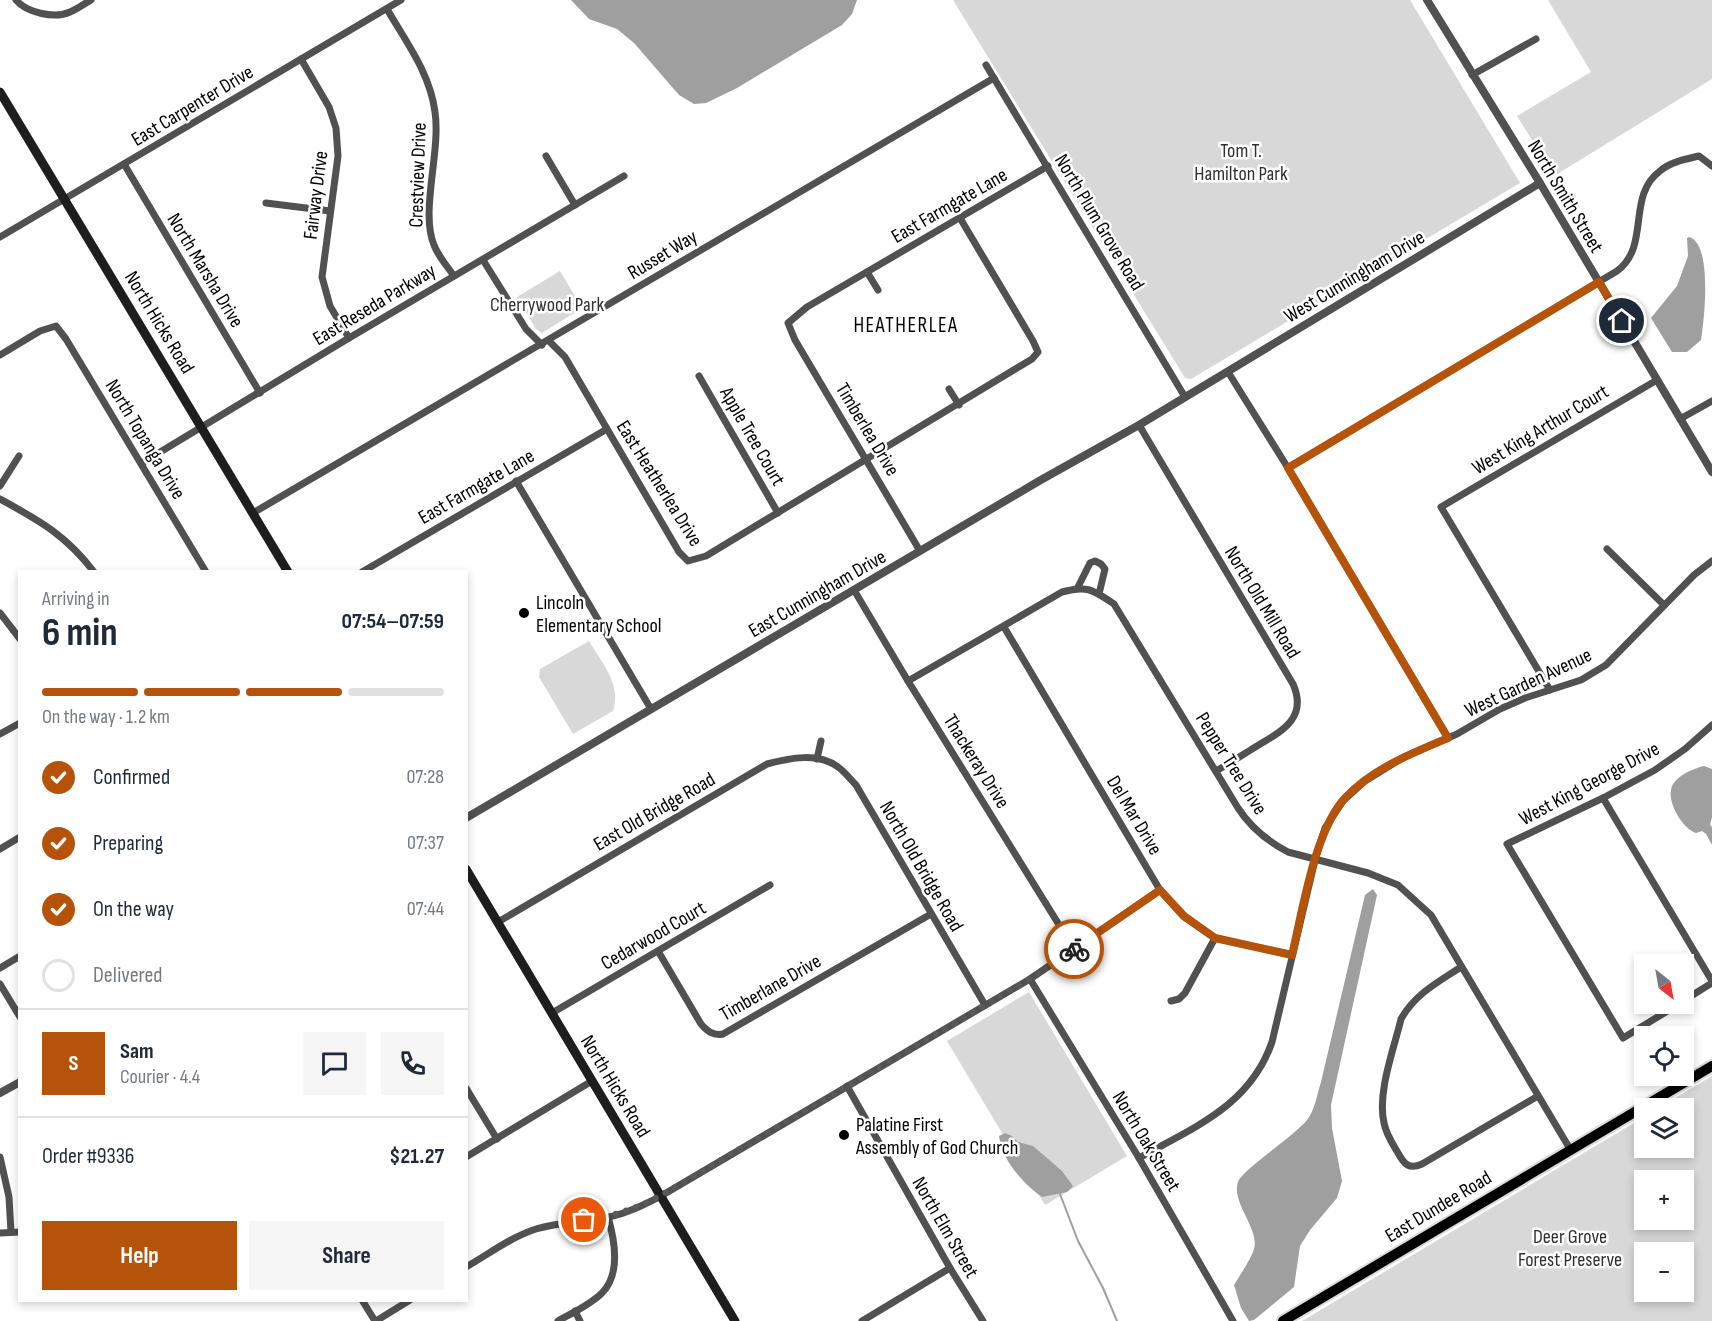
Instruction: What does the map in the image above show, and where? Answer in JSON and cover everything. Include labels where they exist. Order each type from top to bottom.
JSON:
[{"type":"main road","name":"North Hicks Road","points":[[0,92],[287,570]]},
{"type":"main road","name":"North Hicks Road","points":[[468,871],[735,1321]]},
{"type":"main road","name":"East Dundee Road","points":[[1283,1321],[1712,1066]]},
{"type":"street","points":[[16,0],[31,10],[46,15],[68,14],[91,0]]},
{"type":"street","name":"East Carpenter Drive","points":[[0,237],[401,0]]},
{"type":"street","name":"North Smith Street","points":[[1427,0],[1540,183],[1712,472]]},
{"type":"street","name":"Crestview Drive","points":[[387,9],[417,59],[431,92],[437,134],[429,212],[430,231],[434,246],[453,276]]},
{"type":"street","points":[[1472,75],[1536,39]]},
{"type":"street","name":"Fairway Drive","points":[[301,59],[329,107],[336,128],[338,156],[322,277],[330,306],[349,338]]},
{"type":"street","name":"North Plum Grove Road","points":[[986,65],[1185,397]]},
{"type":"street","name":"Russet Way","points":[[253,513],[994,78]]},
{"type":"street","points":[[546,156],[575,205]]},
{"type":"street","points":[[1288,468],[1620,268],[1631,256],[1635,245],[1641,196],[1649,182],[1661,169],[1699,156],[1712,166]]},
{"type":"street","name":"North Marsha Drive","points":[[124,164],[260,393]]},
{"type":"street","name":"East Farmgate Lane","points":[[788,323],[802,310],[1048,166]]},
{"type":"street","name":"East Reseda Parkway","points":[[142,463],[624,176]]},
{"type":"street","name":"West Cunningham Drive","points":[[1185,397],[1540,183]]},
{"type":"street","points":[[267,203],[330,211]]},
{"type":"street","name":"East Heatherlea Drive","points":[[549,341],[565,357],[679,552],[688,561],[706,556],[959,405],[1032,359],[1038,352],[960,218]]},
{"type":"street","points":[[483,260],[526,329],[542,345]]},
{"type":"street","points":[[867,272],[878,290]]},
{"type":"street","name":"Timberlea Drive","points":[[788,323],[795,340],[920,551]]},
{"type":"street","name":"North Topanga Drive","points":[[0,355],[40,331],[56,326],[142,463],[205,570]]},
{"type":"street","points":[[1228,372],[1288,468],[1448,738]]},
{"type":"street","name":"Apple Tree Court","points":[[699,376],[778,513]]},
{"type":"street","name":"West King Arthur Court","points":[[1550,690],[1441,507],[1657,380]]},
{"type":"street","points":[[949,389],[959,405]]},
{"type":"street","name":"East Cunningham Drive","points":[[468,817],[1185,397]]},
{"type":"street","points":[[1680,419],[1712,401]]},
{"type":"street","name":"North Old Mill Road","points":[[1139,425],[1293,684],[1297,696],[1296,713],[1283,731],[1216,771]]},
{"type":"street","name":"East Farmgate Lane","points":[[365,570],[607,429]]},
{"type":"street","points":[[0,486],[19,456]]},
{"type":"street","points":[[516,481],[651,709]]},
{"type":"street","points":[[0,499],[46,524],[68,542],[92,570]]},
{"type":"street","points":[[1607,549],[1664,605]]},
{"type":"street","points":[[908,681],[1062,592],[1078,587],[1090,563],[1095,561],[1105,569],[1099,594]]},
{"type":"street","name":"West Garden Avenue","points":[[1139,1158],[1214,1116],[1247,1088],[1263,1064],[1272,1042],[1315,860],[1325,828],[1343,801],[1365,780],[1395,762],[1448,738],[1500,709],[1525,698],[1581,680],[1606,665],[1694,575],[1712,561]]},
{"type":"street","name":"Pepper Tree Drive","points":[[1078,587],[1094,590],[1114,604],[1244,816],[1255,830],[1288,852],[1368,873],[1398,885],[1431,915],[1570,1149]]},
{"type":"street","name":"Thackeray Drive","points":[[854,590],[1074,949]]},
{"type":"street","points":[[0,613],[18,636]]},
{"type":"street","name":"Del Mar Drive","points":[[1004,627],[1160,890],[1184,916],[1215,938],[1292,955]]},
{"type":"street","points":[[0,734],[18,724]]},
{"type":"street","name":"West King George Drive","points":[[1662,1014],[1623,1038],[1507,844],[1603,798],[1666,763],[1712,724]]},
{"type":"street","points":[[818,759],[820,741]]},
{"type":"street","name":"East Old Bridge Road","points":[[498,922],[767,764],[791,757],[818,759]]},
{"type":"street","name":"North Old Bridge Road","points":[[818,759],[838,766],[856,785],[985,1005]]},
{"type":"street","points":[[1603,798],[1712,982],[1694,994]]},
{"type":"street","points":[[0,849],[18,838]]},
{"type":"street","name":"Cedarwood Court","points":[[552,1013],[770,885]]},
{"type":"street","points":[[468,1266],[532,1230],[608,1217],[632,1210],[660,1196],[1030,979],[1160,890]]},
{"type":"street","name":"Timberlane Drive","points":[[658,951],[701,1024],[707,1031],[718,1035],[931,914]]},
{"type":"street","points":[[1172,1001],[1179,999],[1185,993],[1215,938]]},
{"type":"street","points":[[0,968],[18,957]]},
{"type":"street","points":[[1461,967],[1420,994],[1401,1019],[1382,1106],[1386,1132],[1402,1160],[1407,1166],[1412,1167],[1422,1164],[1538,1096]]},
{"type":"street","name":"North Oak Street","points":[[1030,979],[1139,1158],[1233,1321]]},
{"type":"street","points":[[0,984],[18,1014]]},
{"type":"street","points":[[468,1155],[592,1080]]},
{"type":"street","points":[[0,1094],[18,1083]]},
{"type":"street","name":"North Elm Street","points":[[847,1086],[950,1268],[983,1321]]},
{"type":"street","points":[[468,1091],[497,1139]]},
{"type":"street","points":[[0,1157],[9,1197],[11,1232]]},
{"type":"street","points":[[558,1321],[600,1295],[611,1280],[615,1258],[612,1229],[608,1217]]},
{"type":"street","points":[[0,1233],[18,1232]]},
{"type":"street","points":[[862,1321],[950,1268]]},
{"type":"street","points":[[363,1302],[376,1321],[407,1302]]},
{"type":"street","points":[[575,1311],[580,1321]]},
{"type":"green space","name":"Tom T. Hamilton Park","points":[[953,0],[1410,0],[1520,183],[1191,379],[1185,378]]},
{"type":"green space","points":[[1548,0],[1712,0],[1712,79],[1554,176],[1517,116],[1591,72]]},
{"type":"green space","name":"Cherrywood Park","points":[[560,271],[582,308],[542,333],[536,329],[517,297]]},
{"type":"green space","points":[[589,641],[613,683],[615,701],[613,711],[573,734],[539,677],[540,669]]},
{"type":"green space","points":[[1029,992],[1127,1156],[1045,1205],[947,1041]]},
{"type":"green space","name":"Deer Grove Forest Preserve","points":[[1712,1076],[1712,1321],[1302,1321],[1634,1123],[1634,1158],[1694,1158],[1694,1098],[1675,1098]]},
{"type":"shaded area","points":[[571,0],[857,0],[852,14],[842,25],[737,88],[706,103],[694,104],[679,95],[634,43],[617,29],[589,19]]},
{"type":"shaded area","points":[[1687,238],[1696,242],[1704,266],[1705,298],[1701,340],[1687,352],[1672,352],[1651,318],[1677,286],[1688,256]]},
{"type":"shaded area","points":[[1704,766],[1712,769],[1710,825],[1712,845],[1702,831],[1696,833],[1686,827],[1674,809],[1671,796],[1672,785],[1679,777]]},
{"type":"shaded area","points":[[1373,889],[1377,895],[1331,1105],[1332,1128],[1342,1181],[1337,1198],[1310,1230],[1300,1246],[1294,1287],[1254,1320],[1249,1321],[1241,1308],[1234,1285],[1254,1249],[1255,1241],[1238,1199],[1238,1182],[1300,1127],[1312,1112],[1365,895]]},
{"type":"shaded area","points":[[1005,1133],[1018,1142],[1033,1146],[1062,1171],[1073,1186],[1067,1192],[1042,1197],[1035,1192],[1014,1171],[1004,1154],[999,1136]]},
{"type":"waterway","points":[[1060,1194],[1078,1241],[1103,1288],[1117,1321]]},
{"type":"way so far","points":[[584,1220],[608,1217],[632,1210],[660,1196],[1030,979],[1074,949]]},
{"type":"place","name":"Lincoln Elementary School","points":[[524,613]]},
{"type":"place","name":"Palatine First Assembly of God Church","points":[[844,1135]]},
{"type":"district","name":"HEATHERLEA","points":[[906,325]]},
{"type":"route","points":[[1074,949],[1160,890],[1184,916],[1215,938],[1292,955],[1315,860],[1325,828],[1336,810],[1365,780],[1404,757],[1448,738],[1288,468],[1599,282],[1622,321]]}]
